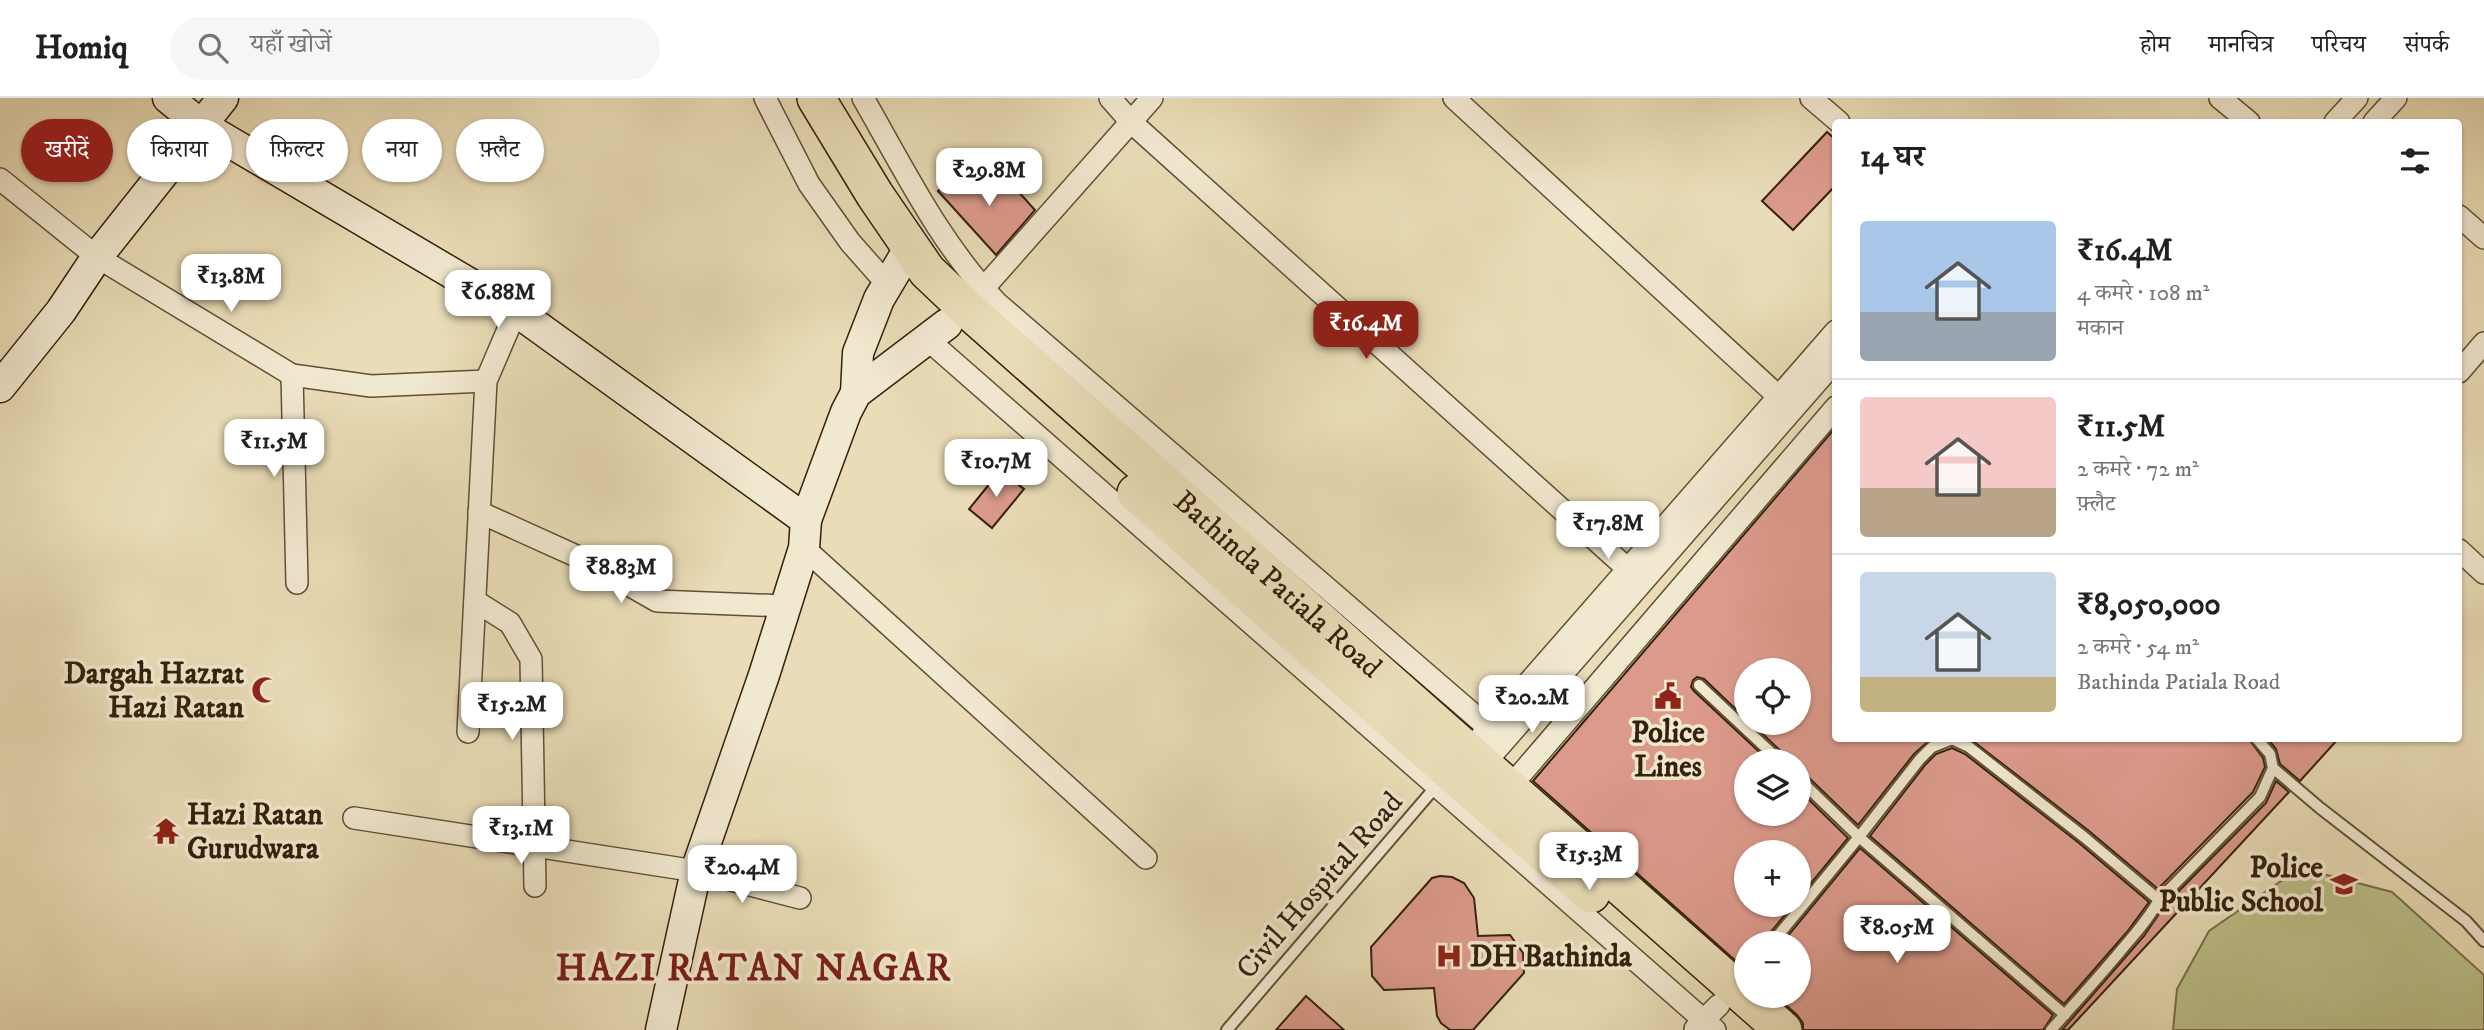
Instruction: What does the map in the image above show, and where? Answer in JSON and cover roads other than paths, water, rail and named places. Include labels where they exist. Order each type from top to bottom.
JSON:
[{"type":"highway","points":[[797,98],[898,266],[1484,761],[1718,1009],[1748,1030]]},
{"type":"highway","points":[[816,98],[875,195],[898,266]]},
{"type":"highway","points":[[1484,761],[1718,1009],[1783,1030]]},
{"type":"street","points":[[168,98],[194,119]]},
{"type":"street","points":[[206,119],[223,98]]},
{"type":"street","points":[[765,98],[809,184],[850,242],[898,266],[879,299],[858,353],[856,393]]},
{"type":"street","points":[[863,98],[936,227],[962,265],[956,315]]},
{"type":"street","points":[[1110,98],[1131,122],[1629,570]]},
{"type":"street","points":[[661,1030],[696,871],[764,675],[805,534],[846,412],[856,393],[956,315],[1152,98]]},
{"type":"street","points":[[1454,98],[1779,397]]},
{"type":"street","points":[[1811,98],[1836,119]]},
{"type":"street","points":[[2220,98],[2245,119]]},
{"type":"street","points":[[2343,119],[2357,98]]},
{"type":"street","points":[[2377,119],[2396,98]]},
{"type":"street","points":[[232,143],[516,311],[805,534],[1146,858]]},
{"type":"street","points":[[0,179],[97,257],[292,374],[371,386],[486,381]]},
{"type":"street","points":[[1,384],[61,311],[97,257],[156,182]]},
{"type":"street","points":[[2462,219],[2484,238]]},
{"type":"street","points":[[956,315],[997,303],[1484,761]]},
{"type":"street","points":[[468,732],[486,381],[516,311]]},
{"type":"street","points":[[1484,761],[1629,570],[1832,336]]},
{"type":"street","points":[[2462,369],[2484,343]]},
{"type":"street","points":[[1484,761],[1832,365]]},
{"type":"street","points":[[292,374],[297,583]]},
{"type":"street","points":[[1484,761],[1832,411]]},
{"type":"street","points":[[479,512],[585,560],[657,601],[786,606]]},
{"type":"street","points":[[2462,553],[2484,573]]},
{"type":"street","points":[[475,601],[510,624],[531,659],[535,886]]},
{"type":"street","points":[[354,818],[696,871],[800,898]]},
{"type":"lane","points":[[1699,685],[1767,749]]},
{"type":"lane","points":[[1782,931],[1920,759],[1932,747],[1944,742]]},
{"type":"lane","points":[[1958,742],[1969,747],[2084,836],[2159,900]]},
{"type":"lane","points":[[2051,1030],[2152,912],[2159,900],[2260,797],[2273,768],[2270,754],[2260,742]]},
{"type":"lane","name":"Civil Hospital Road","points":[[1227,1030],[1484,761]]},
{"type":"lane","points":[[2273,768],[2320,808],[2466,921],[2484,941]]},
{"type":"lane","points":[[1811,790],[1859,836],[2065,1015]]},
{"type":"place","name":"Dargah Hazrat Hazi Ratan","points":[[265,690]]},
{"type":"place","name":"Police Lines","points":[[1668,696]]},
{"type":"place","name":"Hazi Ratan Gurudwara","points":[[166,831]]},
{"type":"place","name":"Police Public School","points":[[2344,884]]},
{"type":"place","name":"DH Bathinda","points":[[1449,956]]},
{"type":"district","name":"HAZI RATAN NAGAR","points":[[754,967]]}]
